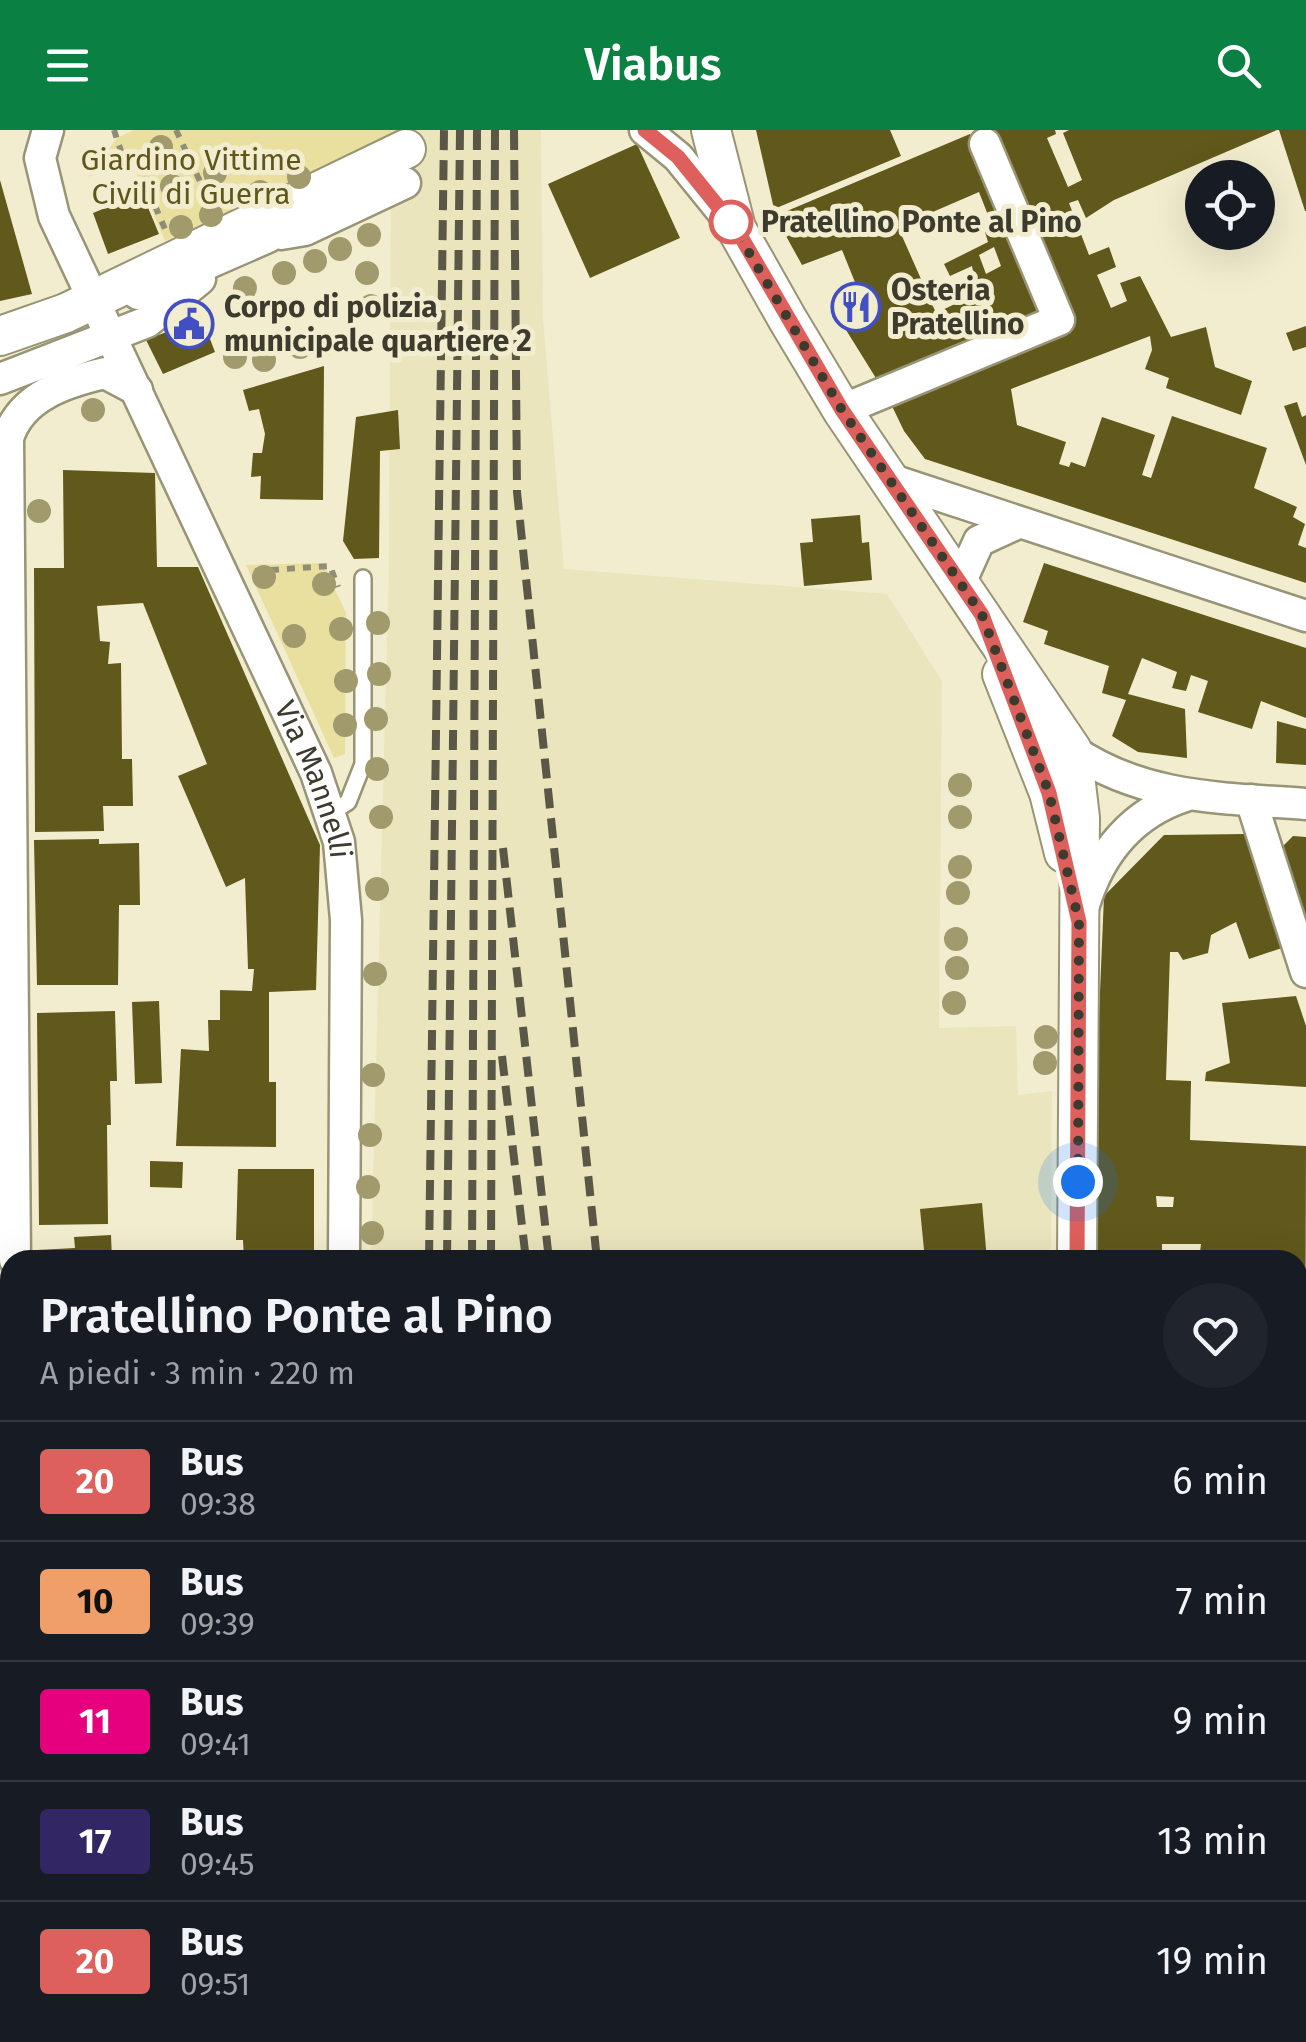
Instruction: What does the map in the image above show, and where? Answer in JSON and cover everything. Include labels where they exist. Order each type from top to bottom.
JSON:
[{"type":"street","name":"Via Mannelli","points":[[48,130],[40,158],[47,197],[108,298],[112,338],[331,814],[339,842],[346,920],[344,1250]]},
{"type":"street","points":[[644,130],[678,157],[736,228],[842,410],[982,615],[1056,759],[1080,818],[1077,1250]]},
{"type":"street","points":[[711,130],[736,228]]},
{"type":"street","points":[[842,410],[1058,320],[985,144]]},
{"type":"street","points":[[108,298],[406,166]]},
{"type":"street","points":[[0,336],[219,259],[268,237],[298,214],[406,166]]},
{"type":"street","points":[[0,379],[112,338],[160,312],[219,259]]},
{"type":"street","points":[[15,1250],[8,438],[27,406],[52,390],[105,373],[137,390]]},
{"type":"street","points":[[889,479],[1306,616]]},
{"type":"street","points":[[960,583],[979,540],[1018,523]]},
{"type":"street","points":[[1056,759],[1186,796],[1306,804]]},
{"type":"street","points":[[1079,922],[1096,873],[1125,831],[1156,807],[1186,796]]},
{"type":"street","points":[[1250,800],[1306,972]]},
{"type":"lane","points":[[331,814],[348,802],[363,764],[363,578]]},
{"type":"path","points":[[114,130],[124,160],[134,158],[168,235]]},
{"type":"path","points":[[176,130],[216,215]]},
{"type":"path","points":[[244,572],[330,566],[343,598]]},
{"type":"shaded area","points":[[391,130],[541,130],[543,319],[564,569],[887,594],[942,681],[939,1028],[1016,1026],[1018,1095],[1052,1091],[1051,1250],[371,1250],[389,563]]},
{"type":"green space","name":"Giardino Vittime Civili di Guerra","points":[[134,130],[399,130],[399,141],[165,241],[131,161],[88,177],[117,138]]},
{"type":"green space","points":[[323,563],[346,613],[345,754],[334,758],[246,565]]},
{"type":"building","points":[[756,130],[890,130],[901,156],[774,209]]},
{"type":"building","points":[[989,130],[1055,130],[1056,134],[1047,138],[1068,187],[1082,180],[1063,133],[1069,130],[1277,130],[1207,160],[1185,160],[1185,170],[1114,200],[1086,218],[1078,200],[1069,203],[1089,255],[1109,247],[1116,267],[1097,275],[1111,308],[1127,301],[1120,283],[1140,276],[1171,337],[1206,327],[1215,367],[1252,381],[1241,415],[1166,388],[1169,378],[1145,369],[1152,350],[1150,336],[1011,389],[1017,425],[1066,442],[1059,464],[1069,467],[1071,462],[1085,467],[1102,417],[1155,435],[1142,475],[1151,478],[1172,416],[1267,448],[1254,488],[1297,507],[1293,517],[1305,524],[1298,545],[1306,548],[1306,583],[925,459],[904,431],[891,404],[1072,323]]},
{"type":"building","points":[[1279,130],[1306,130],[1306,211],[1305,211]]},
{"type":"building","points":[[970,134],[1045,315],[879,383],[833,309],[861,297],[842,250],[802,265],[775,216]],"holes":[[[979,192],[993,228],[985,232],[988,242],[944,264],[950,276],[972,266],[975,282],[954,290],[959,302],[936,313],[898,227]],[[994,247],[1001,266],[986,274],[979,255]]]},
{"type":"building","points":[[637,144],[680,238],[590,278],[548,184]]},
{"type":"building","points":[[0,180],[32,294],[0,301]]},
{"type":"building","points":[[142,193],[159,234],[108,254],[93,213]]},
{"type":"building","points":[[202,318],[215,352],[163,374],[146,340]]},
{"type":"building","points":[[1306,326],[1306,347],[1293,351],[1286,333]]},
{"type":"building","points":[[324,366],[323,500],[260,499],[261,476],[251,477],[253,453],[262,453],[265,434],[259,409],[249,411],[243,390]]},
{"type":"building","points":[[1297,402],[1302,417],[1306,415],[1306,465],[1284,406]]},
{"type":"building","points":[[398,410],[400,449],[380,451],[379,558],[354,559],[343,541],[356,417]]},
{"type":"building","points":[[63,470],[155,473],[157,567],[198,567],[320,845],[316,990],[269,992],[269,1082],[276,1082],[276,1147],[176,1146],[181,1049],[209,1051],[208,1020],[220,1020],[220,990],[252,991],[254,969],[248,969],[245,878],[226,887],[178,776],[207,764],[143,603],[97,606],[100,641],[110,642],[108,664],[121,663],[122,759],[132,759],[133,806],[103,806],[104,831],[35,832],[34,568],[64,568]]},
{"type":"building","points":[[860,515],[862,543],[869,542],[872,580],[804,586],[800,543],[813,542],[811,519]]},
{"type":"building","points":[[1044,563],[1306,648],[1306,718],[1261,701],[1252,729],[1198,712],[1208,681],[1191,675],[1186,691],[1172,688],[1177,672],[1142,658],[1128,694],[1185,709],[1187,758],[1138,752],[1112,736],[1126,700],[1102,693],[1109,666],[1044,644],[1048,631],[1023,622]]},
{"type":"building","points":[[1277,721],[1306,729],[1306,765],[1276,763]]},
{"type":"building","points":[[1247,834],[1282,948],[1249,959],[1236,922],[1211,935],[1208,953],[1183,960],[1178,952],[1170,952],[1166,1080],[1191,1081],[1190,1140],[1306,1146],[1306,1250],[1200,1250],[1201,1244],[1162,1244],[1162,1250],[1096,1250],[1094,1136],[1104,896],[1164,835]],"holes":[[[1156,1196],[1174,1197],[1173,1207],[1157,1207]]]},
{"type":"building","points":[[1293,836],[1306,837],[1306,929],[1279,850]]},
{"type":"building","points":[[99,839],[99,844],[139,843],[140,905],[119,905],[118,985],[37,985],[34,840]]},
{"type":"building","points":[[1296,996],[1306,1026],[1306,1087],[1205,1081],[1206,1072],[1230,1063],[1222,1003]]},
{"type":"building","points":[[159,1001],[162,1083],[135,1084],[132,1002]]},
{"type":"building","points":[[115,1011],[117,1081],[110,1081],[111,1125],[107,1125],[108,1224],[39,1225],[37,1013]]},
{"type":"building","points":[[150,1161],[183,1162],[182,1188],[150,1187]]},
{"type":"building","points":[[238,1169],[314,1169],[314,1250],[244,1250],[243,1240],[236,1240]]},
{"type":"building","points":[[982,1203],[986,1250],[924,1250],[920,1209]]},
{"type":"building","points":[[111,1235],[112,1250],[37,1250],[75,1248],[74,1237]]},
{"type":"railway","points":[[429,1250],[444,130]]},
{"type":"railway","points":[[447,1250],[460,130]]},
{"type":"railway","points":[[472,1250],[477,130]]},
{"type":"railway","points":[[491,1250],[495,130]]},
{"type":"railway","points":[[514,130],[517,492],[596,1250]]},
{"type":"railway","points":[[503,848],[548,1250]]},
{"type":"railway","points":[[502,1056],[525,1250]]},
{"type":"bus line","name":"20","points":[[645,130],[678,157],[737,230],[842,410],[982,615],[1049,793],[1079,922],[1077,1250]]},
{"type":"place","name":"Pratellino Ponte al Pino","points":[[731,222]]},
{"type":"place","name":"Osteria Pratellino","points":[[856,307]]},
{"type":"place","name":"Corpo di polizia municipale quartiere 2","points":[[189,324]]},
{"type":"route","points":[[731,222],[842,410],[982,615],[1049,793],[1079,922],[1078,1182]]}]
